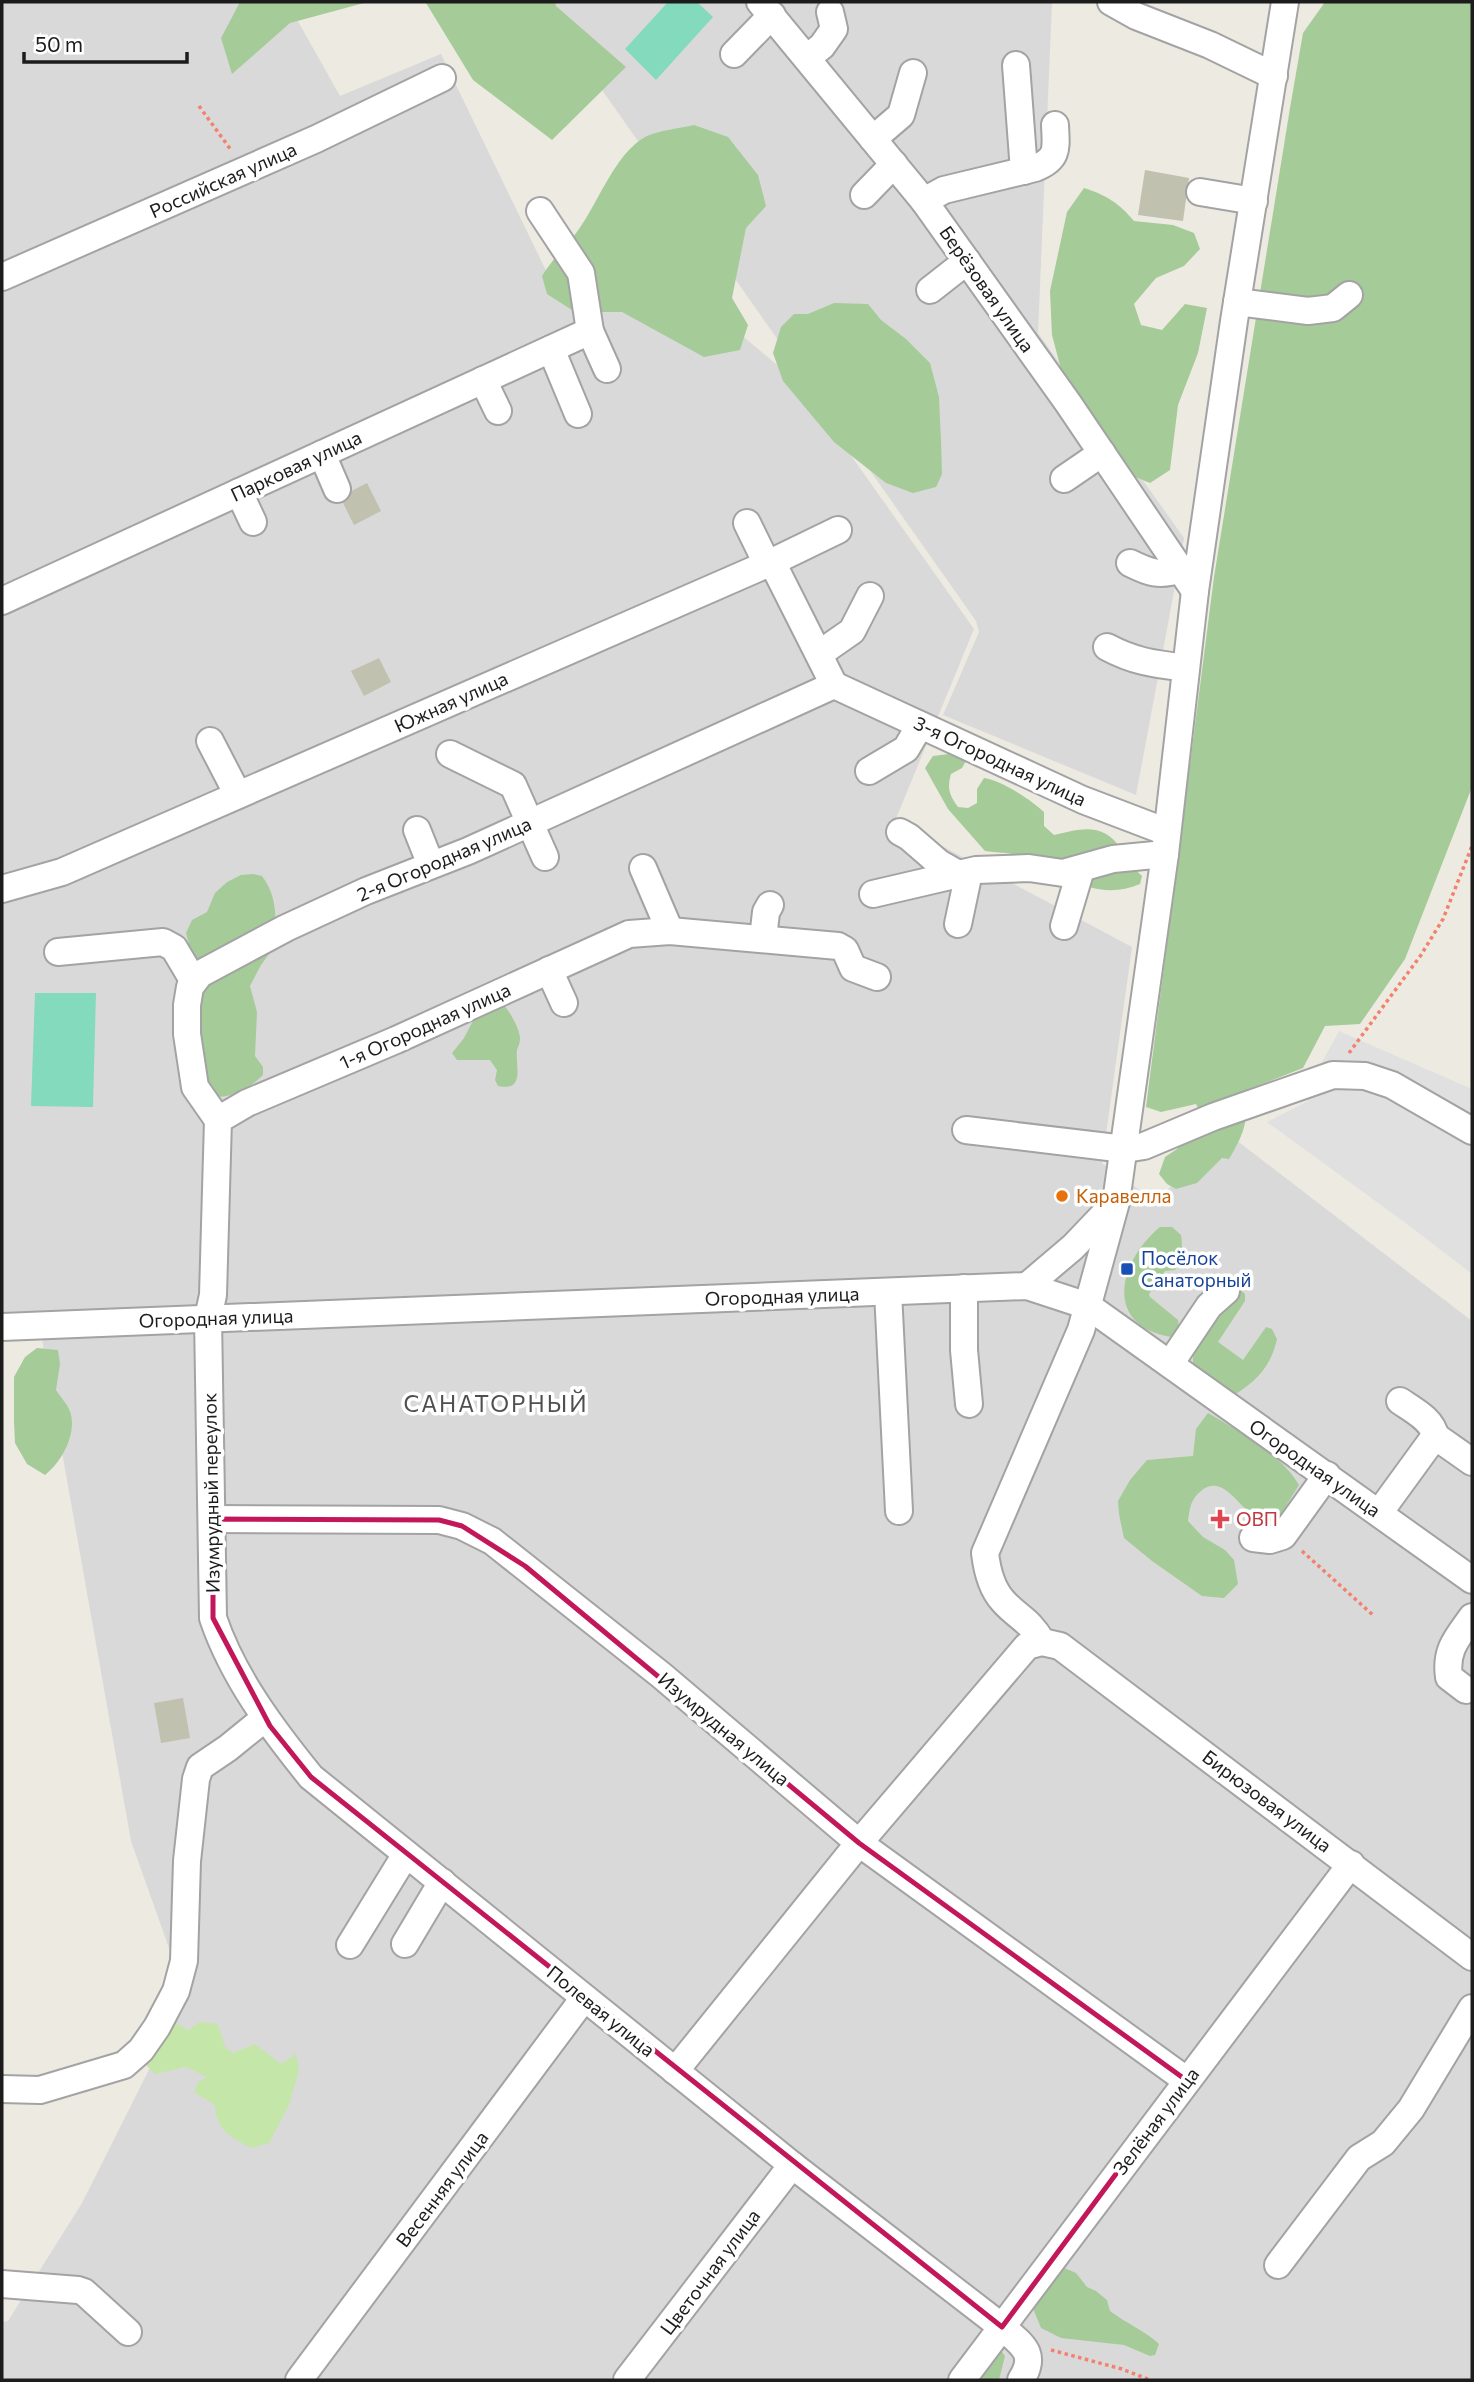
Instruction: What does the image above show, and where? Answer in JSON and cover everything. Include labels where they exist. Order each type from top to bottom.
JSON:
[{"type":"street","points":[[1111,2],[1136,16],[1210,45],[1274,76]]},
{"type":"street","name":"Бирюзовая улица","points":[[1285,2],[1237,302],[1195,591],[1166,843],[1116,1202],[1082,1330],[985,1553],[986,1567],[1003,1601],[1051,1644],[1351,1864],[1472,1957]]},
{"type":"street","points":[[734,54],[766,9]]},
{"type":"street","name":"Берёзовая улица","points":[[766,9],[924,201],[1102,453],[1195,591]]},
{"type":"street","points":[[807,58],[822,46],[834,29],[830,12]]},
{"type":"street","points":[[1016,65],[1024,171]]},
{"type":"street","points":[[873,139],[901,115],[908,82],[913,73]]},
{"type":"street","name":"Российская улица","points":[[2,277],[316,139],[442,78]]},
{"type":"street","points":[[924,201],[944,190],[1049,163],[1056,144],[1055,125]]},
{"type":"street","points":[[864,195],[894,164]]},
{"type":"street","points":[[1200,192],[1254,201]]},
{"type":"street","points":[[540,211],[581,274],[590,331],[607,369]]},
{"type":"street","points":[[930,290],[967,261]]},
{"type":"street","points":[[1237,302],[1308,311],[1333,308],[1349,295]]},
{"type":"street","name":"Парковая улица","points":[[2,601],[590,331]]},
{"type":"street","points":[[551,349],[578,414]]},
{"type":"street","points":[[483,380],[498,411]]},
{"type":"street","points":[[1064,479],[1102,453]]},
{"type":"street","points":[[322,454],[337,489]]},
{"type":"street","points":[[239,492],[253,522]]},
{"type":"street","points":[[747,523],[834,685]]},
{"type":"street","name":"Южная улица","points":[[2,889],[62,872],[770,563],[838,530]]},
{"type":"street","points":[[1130,563],[1156,574],[1168,574],[1180,569]]},
{"type":"street","points":[[819,654],[852,631],[870,596]]},
{"type":"street","points":[[1107,647],[1129,659],[1144,663],[1186,668]]},
{"type":"street","name":"2-я Огородная улица","points":[[193,980],[215,965],[286,928],[366,891],[530,823],[750,714],[834,685]]},
{"type":"street","name":"3-я Огородная улица","points":[[834,685],[920,725],[1030,766],[1083,800],[1166,843]]},
{"type":"street","points":[[869,771],[906,749],[920,725]]},
{"type":"street","points":[[210,741],[237,795]]},
{"type":"street","points":[[450,754],[513,785],[545,857]]},
{"type":"street","points":[[417,830],[431,865]]},
{"type":"street","points":[[900,832],[939,863],[965,874]]},
{"type":"street","points":[[873,894],[1001,868],[1028,868],[1063,873],[1166,843]]},
{"type":"street","points":[[643,868],[670,931]]},
{"type":"street","points":[[1064,926],[1081,869]]},
{"type":"street","points":[[958,924],[965,874]]},
{"type":"street","points":[[763,939],[770,905]]},
{"type":"street","name":"1-я Огородная улица","points":[[218,1120],[247,1103],[396,1040],[629,934],[670,931],[831,945],[845,950],[853,968],[877,977]]},
{"type":"street","points":[[58,952],[163,942],[174,948],[193,980],[187,1005],[187,1034],[195,1087],[218,1120],[213,1295],[208,1318]]},
{"type":"street","points":[[548,970],[564,1003]]},
{"type":"street","points":[[966,1130],[1125,1149],[1144,1146],[1213,1117],[1333,1075],[1365,1076],[1392,1085],[1472,1131]]},
{"type":"street","points":[[1027,1286],[1073,1247],[1116,1202]]},
{"type":"street","name":"Огородная улица","points":[[2,1326],[1027,1286],[1088,1306],[1472,1580]]},
{"type":"street","points":[[964,1289],[964,1350],[969,1404]]},
{"type":"street","points":[[1170,1364],[1209,1306],[1226,1291]]},
{"type":"street","points":[[888,1292],[899,1511]]},
{"type":"street","name":"Изумрудный переулок","points":[[208,1318],[213,1618],[220,1640],[233,1663]]},
{"type":"street","points":[[1379,1513],[1435,1436],[1429,1422],[1400,1401]]},
{"type":"street","points":[[1435,1436],[1472,1462]]},
{"type":"street","points":[[1253,1538],[1270,1540],[1283,1536],[1327,1475]]},
{"type":"street","name":"Изумрудная улица","points":[[213,1519],[439,1520],[462,1526],[492,1541],[661,1675],[859,1843],[1186,2080]]},
{"type":"street","points":[[1466,1690],[1449,1677],[1447,1666],[1448,1654],[1472,1617]]},
{"type":"street","points":[[675,2071],[859,1843],[1027,1646],[1051,1644]]},
{"type":"street","name":"Полевая улица","points":[[233,1663],[265,1718],[310,1777],[792,2165],[1002,2327],[1028,2370]]},
{"type":"street","points":[[2,2089],[40,2090],[68,2083],[124,2064],[141,2050],[168,2008],[184,1961],[187,1861],[196,1779],[200,1767],[265,1718]]},
{"type":"street","points":[[350,1945],[406,1854]]},
{"type":"street","name":"Зелёная улица","points":[[962,2380],[1351,1864]]},
{"type":"street","points":[[405,1944],[442,1882]]},
{"type":"street","name":"Весенняя улица","points":[[299,2380],[584,1997]]},
{"type":"street","points":[[1278,2265],[1359,2158],[1383,2143],[1411,2109],[1472,2008]]},
{"type":"street","name":"Цветочная улица","points":[[627,2380],[792,2165]]},
{"type":"street","points":[[2,2284],[68,2288],[84,2292],[128,2332]]},
{"type":"path","points":[[199,106],[243,170]]},
{"type":"path","points":[[1368,1028],[1421,955],[1443,919],[1472,846]]},
{"type":"path","points":[[1293,1524],[1298,1548],[1374,1616]]},
{"type":"path","points":[[1028,2370],[1039,2347],[1122,2369],[1150,2380]]},
{"type":"highlighted area","points":[[213,1519],[439,1520],[462,1526],[525,1566],[859,1843],[1186,2080],[1002,2327],[366,1823],[311,1777],[270,1726],[213,1618]]},
{"type":"shaded area","points":[[2,2],[292,2],[295,16],[340,96],[441,54],[551,281],[672,277],[801,385],[974,629],[895,821],[1132,947],[1102,1163],[1156,1202],[1223,1130],[1472,1321],[1472,2380],[2,2380],[2,2322],[8,2321],[82,2203],[186,1996],[131,1841],[37,1311],[2,1312]]},
{"type":"shaded area","points":[[516,2],[1052,2],[1038,333],[1184,538],[1136,795],[943,715],[979,632],[976,621],[552,19]]},
{"type":"shaded area","points":[[1145,170],[1189,178],[1183,221],[1138,215]]},
{"type":"shaded area","points":[[367,483],[381,511],[354,525],[340,497]]},
{"type":"shaded area","points":[[379,658],[391,682],[364,696],[351,671]]},
{"type":"shaded area","points":[[1339,1031],[1472,1089],[1472,1274],[1267,1122],[1308,1101],[1307,1090]]},
{"type":"shaded area","points":[[183,1698],[190,1738],[161,1743],[154,1703]]},
{"type":"green space","points":[[240,2],[555,2],[556,6],[626,67],[552,140],[473,80],[426,3],[364,3],[290,23],[232,74],[221,38]]},
{"type":"green space","points":[[668,2],[697,2],[713,17],[656,80],[625,49]]},
{"type":"green space","points":[[1325,2],[1472,2],[1472,787],[1405,959],[1360,1024],[1325,1026],[1303,1068],[1247,1090],[1246,1120],[1229,1159],[1222,1158],[1197,1183],[1176,1189],[1167,1184],[1159,1174],[1165,1157],[1194,1131],[1199,1110],[1196,1104],[1161,1112],[1146,1107],[1214,577],[1303,33]]},
{"type":"green space","points":[[694,125],[728,137],[758,175],[766,206],[746,228],[732,298],[748,325],[740,350],[704,357],[622,312],[575,312],[547,294],[542,276],[579,229],[616,166],[634,145],[645,137],[662,131]]},
{"type":"green space","points":[[1084,188],[1112,200],[1134,221],[1173,225],[1194,233],[1200,249],[1184,266],[1156,278],[1134,304],[1141,325],[1162,330],[1185,304],[1207,308],[1198,353],[1178,405],[1170,470],[1150,483],[1133,476],[1062,373],[1052,335],[1050,291],[1067,212]]},
{"type":"green space","points":[[834,303],[868,304],[881,320],[906,339],[930,363],[939,397],[942,474],[936,487],[913,493],[886,483],[834,442],[783,381],[773,353],[781,327],[794,314],[808,314]]},
{"type":"green space","points":[[949,754],[967,759],[962,768],[951,774],[950,779],[950,791],[958,807],[968,808],[977,803],[977,789],[984,778],[999,782],[1024,796],[1044,812],[1044,826],[1054,835],[1092,829],[1108,835],[1142,876],[1140,884],[1124,889],[1094,888],[1018,855],[985,851],[948,809],[925,768],[933,756]]},
{"type":"green space","points":[[241,875],[262,876],[271,893],[275,908],[277,943],[250,986],[257,1012],[255,1056],[263,1067],[263,1075],[239,1092],[210,1096],[200,1079],[199,1004],[213,971],[192,956],[186,933],[192,920],[207,912],[215,893],[227,882]]},
{"type":"green space","points":[[35,993],[96,993],[93,1107],[31,1106]]},
{"type":"green space","points":[[503,1004],[514,1021],[520,1039],[516,1081],[507,1087],[498,1086],[495,1080],[497,1070],[490,1060],[457,1060],[452,1053],[475,1017]]},
{"type":"green space","points":[[1160,1227],[1172,1227],[1181,1235],[1182,1240],[1181,1258],[1175,1270],[1165,1271],[1149,1294],[1178,1320],[1179,1328],[1171,1337],[1149,1330],[1134,1320],[1126,1306],[1124,1290],[1127,1274],[1135,1257]]},
{"type":"green space","points":[[1239,1288],[1245,1294],[1245,1301],[1218,1342],[1243,1360],[1266,1327],[1272,1329],[1277,1339],[1263,1371],[1236,1394],[1210,1383],[1193,1364],[1193,1343],[1217,1308]]},
{"type":"green space","points":[[37,1348],[58,1350],[60,1364],[56,1390],[72,1418],[70,1436],[63,1454],[45,1475],[27,1464],[15,1443],[14,1377],[25,1357]]},
{"type":"green space","points":[[1208,1413],[1245,1435],[1282,1463],[1299,1485],[1276,1522],[1260,1521],[1218,1486],[1209,1486],[1201,1491],[1191,1504],[1188,1521],[1203,1537],[1225,1550],[1234,1560],[1238,1584],[1224,1598],[1202,1596],[1152,1561],[1124,1538],[1119,1514],[1118,1501],[1130,1480],[1147,1460],[1193,1456],[1196,1429]]},
{"type":"green space","points":[[170,2020],[188,2030],[200,2022],[218,2024],[225,2047],[233,2053],[255,2044],[281,2064],[296,2054],[299,2070],[289,2105],[269,2143],[251,2148],[226,2132],[216,2114],[215,2105],[194,2092],[198,2082],[207,2077],[186,2067],[155,2074],[146,2065]]},
{"type":"green space","points":[[1062,2267],[1076,2273],[1087,2287],[1107,2300],[1110,2311],[1159,2344],[1155,2355],[1150,2356],[1124,2345],[1061,2338],[1041,2328],[1032,2306]]},
{"type":"green space","points":[[999,2348],[1005,2356],[999,2380],[970,2380]]},
{"type":"place","name":"Каравелла","points":[[1062,1196]]},
{"type":"place","name":"Посёлок Санаторный","points":[[1127,1269]]},
{"type":"place","name":"ОВП","points":[[1220,1519]]},
{"type":"district","name":"САНАТОРНЫЙ","points":[[496,1404]]}]
